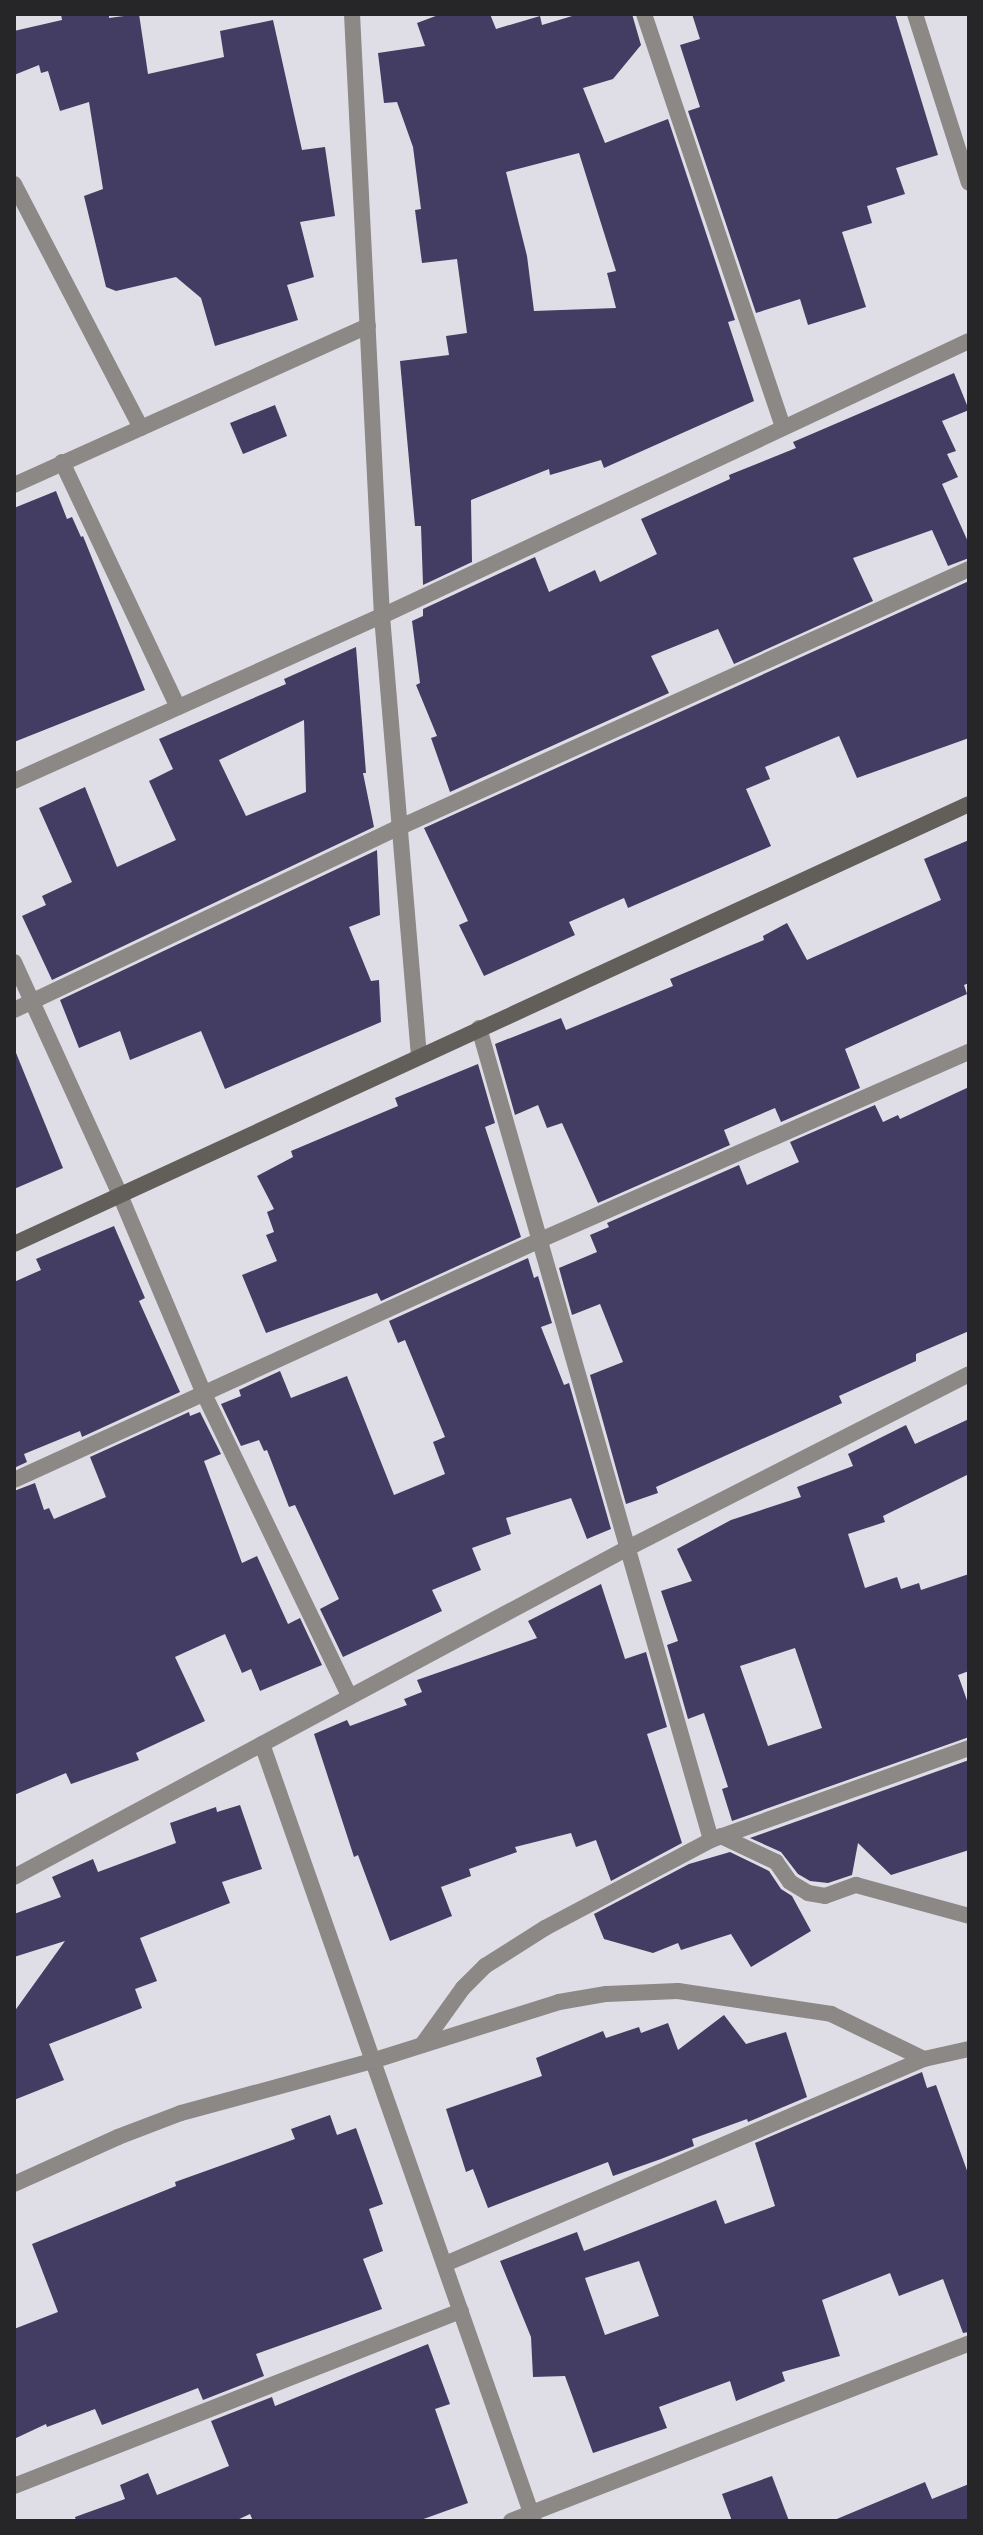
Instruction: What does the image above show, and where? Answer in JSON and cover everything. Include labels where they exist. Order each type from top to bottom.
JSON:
[{"type":"street","points":[[352,14],[382,616],[419,1056]]},
{"type":"street","points":[[644,14],[783,427]]},
{"type":"street","points":[[915,14],[969,183]]},
{"type":"street","points":[[14,184],[141,428]]},
{"type":"street","points":[[14,485],[368,326]]},
{"type":"street","points":[[14,781],[382,616],[969,341]]},
{"type":"street","points":[[62,462],[178,707]]},
{"type":"street","points":[[14,1010],[398,828],[969,569]]},
{"type":"street","points":[[14,1244],[969,804]]},
{"type":"street","points":[[14,962],[120,1195],[204,1394],[349,1695]]},
{"type":"street","points":[[479,1028],[626,1549],[716,1838]]},
{"type":"street","points":[[14,1480],[538,1241],[969,1052]]},
{"type":"street","points":[[14,1877],[626,1549],[969,1374]]},
{"type":"street","points":[[262,1744],[533,2517]]},
{"type":"street","points":[[422,2045],[463,1988],[510,1948],[716,1838],[969,1748]]},
{"type":"street","points":[[716,1838],[776,1862],[790,1882],[808,1893],[825,1896],[856,1885],[969,1916]]},
{"type":"street","points":[[14,2184],[118,2137],[181,2113],[372,2061],[571,2000],[606,1994],[678,1991],[831,2014],[924,2059]]},
{"type":"street","points":[[445,2264],[924,2059],[969,2049]]},
{"type":"street","points":[[14,2486],[461,2311]]},
{"type":"street","points":[[511,2521],[533,2517],[969,2343]]},
{"type":"building","points":[[61,14],[109,14],[109,18],[139,14],[148,74],[224,57],[220,31],[273,20],[302,150],[325,147],[335,216],[300,222],[314,277],[287,285],[298,320],[215,346],[201,298],[176,277],[116,291],[106,287],[84,196],[103,189],[89,102],[60,111],[48,71],[41,73],[39,65],[14,75],[14,31],[62,20]]},
{"type":"building","points":[[441,14],[490,14],[496,29],[540,16],[542,25],[579,14],[632,14],[641,45],[613,79],[583,88],[605,143],[668,119],[735,320],[728,322],[754,401],[604,468],[601,460],[550,475],[549,469],[471,500],[472,562],[423,585],[421,526],[415,526],[400,361],[449,355],[446,336],[467,333],[457,259],[422,263],[415,210],[421,209],[413,147],[397,102],[384,103],[378,53],[425,46],[417,23]],"holes":[[[579,153],[616,271],[607,273],[616,308],[534,311],[527,256],[506,172]]]},
{"type":"building","points":[[692,14],[895,14],[938,155],[896,168],[905,194],[867,206],[872,223],[842,232],[866,307],[808,325],[800,299],[756,313],[688,111],[700,107],[680,45],[700,39]]},
{"type":"building","points":[[954,373],[969,410],[942,421],[956,451],[947,454],[958,477],[942,484],[969,544],[969,558],[948,566],[932,530],[853,558],[873,601],[734,664],[718,629],[651,656],[669,693],[450,792],[431,738],[437,736],[416,685],[420,683],[412,621],[423,616],[423,609],[535,557],[549,592],[595,570],[600,582],[657,554],[641,519],[730,479],[729,475],[796,448],[793,442]]},
{"type":"building","points":[[275,405],[287,436],[243,454],[230,423]]},
{"type":"building","points":[[56,491],[67,519],[72,517],[83,536],[145,690],[14,742],[14,508]]},
{"type":"building","points":[[969,581],[969,738],[857,778],[839,736],[765,767],[770,779],[746,789],[771,846],[628,908],[624,898],[569,922],[575,935],[484,976],[459,925],[468,921],[424,828]]},
{"type":"building","points":[[356,647],[366,773],[363,773],[374,827],[52,980],[22,916],[46,905],[42,896],[72,882],[39,808],[85,787],[117,867],[176,840],[149,781],[173,769],[159,739],[286,684],[284,679]],"holes":[[[304,720],[306,792],[246,816],[219,760]]]},
{"type":"building","points":[[969,840],[969,983],[964,985],[967,994],[845,1049],[860,1088],[781,1122],[775,1108],[724,1130],[730,1145],[598,1203],[562,1123],[547,1128],[538,1105],[515,1115],[495,1044],[561,1018],[566,1030],[673,986],[670,979],[764,940],[763,936],[787,923],[807,960],[941,900],[924,859]]},
{"type":"building","points":[[377,850],[380,915],[349,927],[371,981],[379,980],[381,1022],[225,1089],[201,1031],[130,1060],[120,1031],[79,1048],[60,1000]]},
{"type":"building","points":[[14,1048],[63,1168],[14,1189]]},
{"type":"building","points":[[478,1064],[495,1123],[485,1127],[521,1237],[381,1301],[377,1293],[266,1333],[242,1275],[277,1261],[266,1235],[274,1232],[267,1212],[274,1209],[257,1176],[293,1157],[291,1151],[398,1106],[395,1098]]},
{"type":"building","points":[[969,1087],[969,1331],[916,1354],[916,1361],[839,1396],[842,1403],[656,1487],[658,1493],[626,1504],[590,1375],[623,1362],[600,1304],[572,1315],[559,1268],[597,1252],[590,1235],[609,1227],[607,1223],[739,1165],[747,1185],[799,1162],[790,1142],[875,1105],[883,1122],[898,1115],[900,1119]]},
{"type":"building","points":[[114,1226],[145,1298],[139,1301],[180,1392],[82,1437],[80,1431],[24,1454],[27,1462],[14,1468],[14,1282],[41,1270],[36,1259]]},
{"type":"building","points":[[528,1258],[534,1278],[538,1276],[552,1323],[541,1327],[564,1385],[569,1383],[611,1529],[587,1539],[571,1498],[506,1518],[511,1534],[472,1548],[481,1570],[432,1590],[442,1611],[343,1657],[320,1609],[339,1599],[295,1505],[289,1507],[267,1450],[264,1451],[259,1440],[241,1446],[221,1404],[241,1396],[239,1390],[280,1371],[291,1398],[347,1376],[394,1495],[445,1474],[433,1442],[445,1437],[405,1340],[398,1343],[389,1321]]},
{"type":"building","points":[[189,1412],[190,1416],[200,1412],[221,1454],[204,1461],[242,1563],[257,1556],[288,1624],[300,1618],[322,1665],[260,1691],[251,1669],[242,1673],[225,1634],[175,1657],[205,1721],[136,1753],[139,1760],[71,1784],[66,1773],[14,1795],[14,1491],[35,1483],[44,1510],[49,1508],[54,1519],[106,1497],[90,1457]]},
{"type":"building","points":[[969,1419],[969,1474],[883,1516],[885,1522],[848,1534],[865,1588],[897,1577],[901,1589],[919,1583],[921,1590],[969,1574],[969,1671],[958,1675],[969,1706],[969,1737],[732,1821],[722,1789],[728,1787],[704,1713],[688,1719],[667,1645],[678,1641],[661,1591],[692,1581],[677,1549],[731,1520],[801,1497],[797,1487],[853,1466],[848,1454],[906,1425],[915,1444]],"holes":[[[795,1648],[822,1728],[768,1746],[740,1666]]]},
{"type":"building","points":[[601,1584],[625,1659],[646,1652],[667,1727],[647,1734],[682,1843],[611,1881],[596,1840],[576,1847],[571,1833],[515,1847],[517,1852],[469,1869],[471,1876],[441,1887],[452,1916],[390,1941],[358,1855],[354,1857],[314,1734],[347,1720],[350,1726],[407,1705],[404,1699],[422,1692],[417,1680],[537,1638],[528,1621]]},
{"type":"building","points":[[969,1760],[969,1850],[891,1875],[858,1843],[852,1875],[828,1883],[810,1881],[798,1874],[781,1852],[750,1838]]},
{"type":"building","points":[[240,1805],[262,1869],[222,1882],[230,1903],[140,1938],[157,1981],[135,1989],[142,2008],[49,2044],[64,2080],[14,2100],[14,2012],[65,1941],[14,1957],[14,1914],[61,1897],[52,1877],[93,1859],[98,1872],[176,1843],[170,1823],[216,1807],[217,1812]]},
{"type":"building","points":[[730,1852],[769,1871],[781,1889],[792,1896],[811,1931],[751,1967],[731,1934],[681,1950],[678,1943],[653,1953],[604,1939],[594,1914],[689,1864]]},
{"type":"building","points":[[724,2015],[746,2044],[786,2032],[807,2097],[748,2122],[747,2119],[692,2139],[694,2146],[613,2176],[608,2162],[488,2208],[473,2169],[466,2172],[446,2109],[542,2076],[536,2058],[603,2031],[606,2038],[639,2027],[641,2033],[668,2023],[678,2050]]},
{"type":"building","points":[[922,2072],[927,2088],[936,2085],[969,2176],[969,2332],[963,2333],[943,2279],[899,2296],[890,2273],[822,2300],[840,2356],[782,2372],[785,2381],[736,2401],[730,2381],[659,2407],[667,2428],[593,2453],[565,2376],[533,2377],[531,2337],[500,2261],[577,2232],[584,2251],[716,2200],[725,2224],[775,2206],[755,2143]],"holes":[[[639,2261],[659,2316],[605,2335],[585,2278]]]},
{"type":"building","points":[[330,2115],[337,2135],[356,2128],[383,2204],[369,2209],[383,2251],[363,2259],[382,2309],[256,2354],[264,2376],[203,2400],[198,2388],[102,2425],[95,2409],[47,2427],[46,2424],[14,2439],[14,2329],[58,2312],[32,2244],[176,2186],[175,2182],[295,2139],[291,2129]]},
{"type":"building","points":[[428,2344],[450,2404],[435,2409],[468,2503],[418,2521],[253,2521],[250,2514],[235,2521],[76,2521],[75,2517],[125,2499],[120,2485],[148,2473],[157,2495],[229,2466],[211,2421],[272,2397],[275,2406]]},
{"type":"building","points":[[772,2476],[789,2521],[732,2521],[722,2494]]},
{"type":"building","points":[[925,2482],[932,2499],[969,2484],[969,2521],[832,2521]]}]
